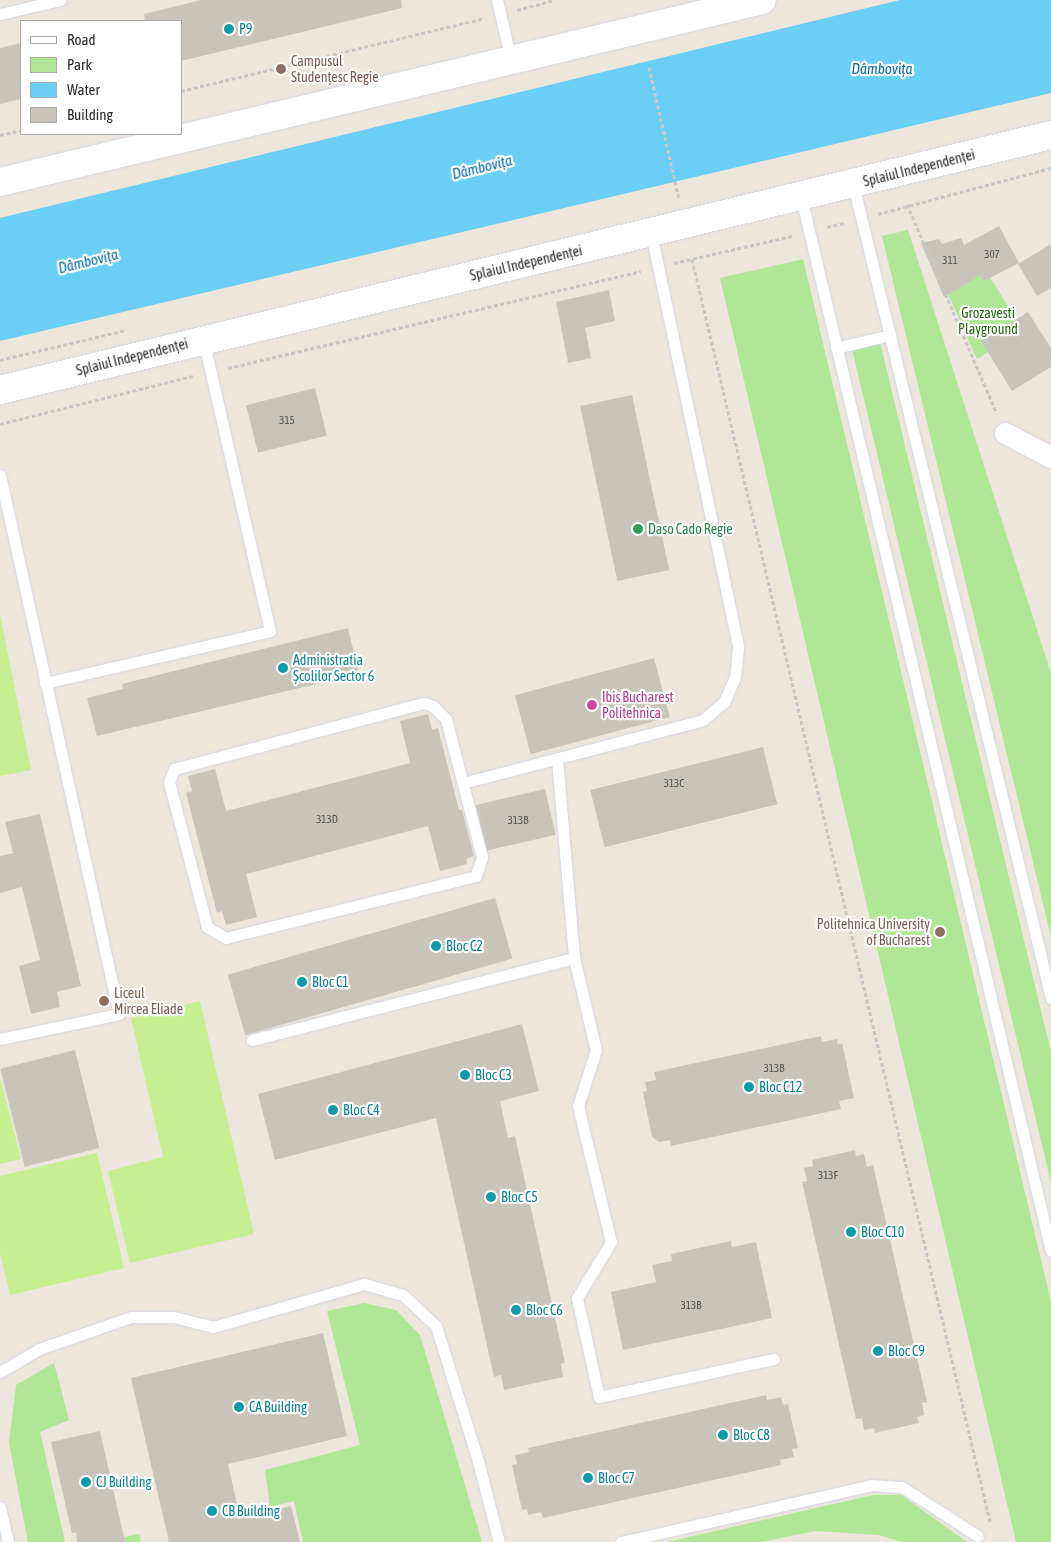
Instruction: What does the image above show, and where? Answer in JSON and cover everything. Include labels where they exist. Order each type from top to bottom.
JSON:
[{"type":"main road","points":[[0,182],[762,0]]},
{"type":"main road","name":"Splaiul Independenței","points":[[0,390],[1051,135]]},
{"type":"street","points":[[1005,433],[1051,457]]},
{"type":"lane","points":[[0,14],[60,0]]},
{"type":"lane","points":[[497,0],[511,60]]},
{"type":"lane","points":[[853,184],[1051,998]]},
{"type":"lane","points":[[801,197],[1051,1251]]},
{"type":"lane","points":[[463,784],[703,720],[724,702],[735,678],[738,646],[651,233]]},
{"type":"lane","points":[[836,348],[890,334]]},
{"type":"lane","points":[[45,683],[270,631],[203,340]]},
{"type":"lane","points":[[0,475],[119,1014],[0,1039]]},
{"type":"lane","points":[[424,704],[433,706],[446,719],[463,784],[482,857],[476,876],[226,938],[207,927],[169,782],[174,769],[424,704]]},
{"type":"lane","points":[[557,759],[574,958],[596,1050],[578,1106],[611,1242],[577,1298],[599,1397],[774,1359]]},
{"type":"lane","points":[[252,1040],[574,958]]},
{"type":"lane","points":[[0,1372],[39,1349],[131,1317],[174,1317],[213,1327],[364,1284],[403,1295],[436,1326],[478,1461],[499,1542]]},
{"type":"lane","points":[[620,1542],[871,1485],[902,1487],[978,1536]]},
{"type":"lane","points":[[0,1507],[8,1542]]},
{"type":"path","points":[[182,91],[555,0]]},
{"type":"path","points":[[649,67],[679,199]]},
{"type":"path","points":[[0,135],[20,130]]},
{"type":"path","points":[[0,424],[211,372],[809,232],[862,219],[907,204],[1051,168]]},
{"type":"path","points":[[907,204],[1005,433]]},
{"type":"path","points":[[692,259],[992,1533]]},
{"type":"green space","points":[[908,230],[1051,673],[1051,937],[882,236]]},
{"type":"green space","points":[[803,259],[1051,1302],[1051,1542],[1016,1542],[720,278]]},
{"type":"green space","name":"Grozavesti Playground","points":[[986,271],[1023,330],[977,359],[948,294]]},
{"type":"green space","points":[[880,342],[1051,1052],[1051,1183],[852,349]]},
{"type":"green space","points":[[0,614],[31,770],[0,776]]},
{"type":"green space","points":[[200,1001],[254,1234],[130,1263],[108,1171],[163,1157],[131,1018]]},
{"type":"green space","points":[[0,1077],[21,1159],[0,1164]]},
{"type":"green space","points":[[97,1153],[124,1268],[10,1295],[0,1253],[0,1176]]},
{"type":"green space","points":[[364,1303],[396,1310],[420,1335],[482,1542],[303,1542],[294,1501],[270,1507],[265,1470],[360,1445],[327,1311]]},
{"type":"green space","points":[[54,1363],[69,1420],[40,1432],[65,1542],[28,1542],[9,1443],[16,1385]]},
{"type":"green space","points":[[873,1495],[901,1495],[967,1542],[902,1542],[879,1535],[816,1531],[761,1542],[667,1542]]},
{"type":"green space","points":[[139,1534],[141,1542],[101,1542]]},
{"type":"water","name":"Dâmbovița","points":[[900,0],[1051,0],[1051,93],[0,341],[0,218]]},
{"type":"building","name":"P9","points":[[201,0],[401,0],[402,8],[182,61],[182,20],[145,20],[144,14]]},
{"type":"building","points":[[20,43],[20,99],[0,104],[0,48]]},
{"type":"building","points":[[999,226],[1019,263],[984,281],[981,275],[944,297],[921,243],[939,239],[942,244],[961,238],[964,245]]},
{"type":"building","points":[[1051,244],[1051,288],[1037,296],[1018,264]]},
{"type":"building","points":[[609,290],[615,321],[585,328],[591,358],[568,363],[556,302]]},
{"type":"building","points":[[1028,312],[1051,348],[1051,367],[1012,391],[981,341]]},
{"type":"building","points":[[315,388],[327,436],[258,453],[246,405]]},
{"type":"building","points":[[632,395],[669,570],[617,581],[580,406]]},
{"type":"building","points":[[348,628],[359,674],[97,736],[87,698],[123,689],[122,684]]},
{"type":"building","name":"Ibis Bucharest Politehnica","points":[[654,658],[670,717],[531,754],[515,695]]},
{"type":"building","points":[[428,714],[432,730],[438,728],[459,810],[462,810],[474,856],[466,859],[467,864],[440,871],[428,826],[246,874],[257,917],[226,925],[222,911],[217,913],[186,793],[192,791],[188,776],[215,769],[226,811],[410,763],[400,721]]},
{"type":"building","points":[[763,747],[777,804],[605,847],[590,790]]},
{"type":"building","points":[[545,789],[556,835],[486,851],[476,805]]},
{"type":"building","points":[[40,814],[81,986],[57,992],[60,1007],[31,1014],[19,966],[40,960],[22,887],[0,893],[0,856],[13,853],[5,822]]},
{"type":"building","points":[[495,898],[512,959],[245,1035],[228,975]]},
{"type":"building","points":[[522,1024],[539,1091],[500,1101],[508,1138],[515,1136],[565,1363],[561,1364],[563,1377],[504,1390],[501,1375],[494,1377],[436,1118],[275,1160],[258,1094]]},
{"type":"building","name":"Bloc C12","points":[[821,1036],[822,1042],[837,1039],[838,1045],[842,1043],[854,1098],[839,1101],[841,1109],[671,1146],[670,1140],[659,1142],[652,1137],[643,1092],[647,1091],[645,1082],[656,1080],[654,1072]]},
{"type":"building","points":[[75,1050],[99,1148],[25,1167],[0,1069]]},
{"type":"building","points":[[855,1150],[856,1156],[864,1154],[867,1167],[873,1165],[927,1402],[922,1403],[924,1415],[917,1417],[919,1423],[875,1433],[874,1428],[864,1430],[862,1418],[856,1419],[802,1182],[807,1181],[804,1168],[813,1166],[812,1160]]},
{"type":"building","points":[[731,1241],[732,1247],[756,1242],[772,1318],[623,1350],[611,1292],[656,1282],[652,1265],[672,1261],[671,1254]]},
{"type":"building","name":"CA Building","points":[[323,1333],[347,1436],[228,1464],[240,1518],[291,1506],[300,1542],[169,1542],[131,1378]]},
{"type":"building","points":[[766,1395],[767,1400],[781,1397],[783,1405],[788,1404],[798,1448],[792,1449],[794,1457],[780,1460],[781,1465],[543,1518],[541,1512],[528,1515],[527,1509],[522,1510],[512,1465],[517,1464],[515,1455],[529,1452],[528,1448]]},
{"type":"building","name":"CJ Building","points":[[100,1431],[125,1542],[77,1542],[76,1532],[72,1533],[51,1442]]},
{"type":"place","name":"P9","points":[[229,29]]},
{"type":"place","name":"Campusul Studențesc Regie","points":[[281,69]]},
{"type":"place","name":"Daso Cado Regie","points":[[638,529]]},
{"type":"place","name":"Administratia Școlilor Sector 6","points":[[283,668]]},
{"type":"place","name":"Ibis Bucharest Politehnica","points":[[592,705]]},
{"type":"place","name":"Politehnica University of Bucharest","points":[[940,932]]},
{"type":"place","name":"Bloc C2","points":[[436,946]]},
{"type":"place","name":"Bloc C1","points":[[302,982]]},
{"type":"place","name":"Liceul Mircea Eliade","points":[[104,1001]]},
{"type":"place","name":"Bloc C3","points":[[465,1075]]},
{"type":"place","name":"Bloc C12","points":[[749,1087]]},
{"type":"place","name":"Bloc C4","points":[[333,1110]]},
{"type":"place","name":"Bloc C5","points":[[491,1197]]},
{"type":"place","name":"Bloc C10","points":[[851,1232]]},
{"type":"place","name":"Bloc C6","points":[[516,1310]]},
{"type":"place","name":"Bloc C9","points":[[878,1351]]},
{"type":"place","name":"CA Building","points":[[239,1407]]},
{"type":"place","name":"Bloc C8","points":[[723,1435]]},
{"type":"place","name":"Bloc C7","points":[[588,1478]]},
{"type":"place","name":"CJ Building","points":[[86,1482]]},
{"type":"place","name":"CB Building","points":[[212,1511]]}]
